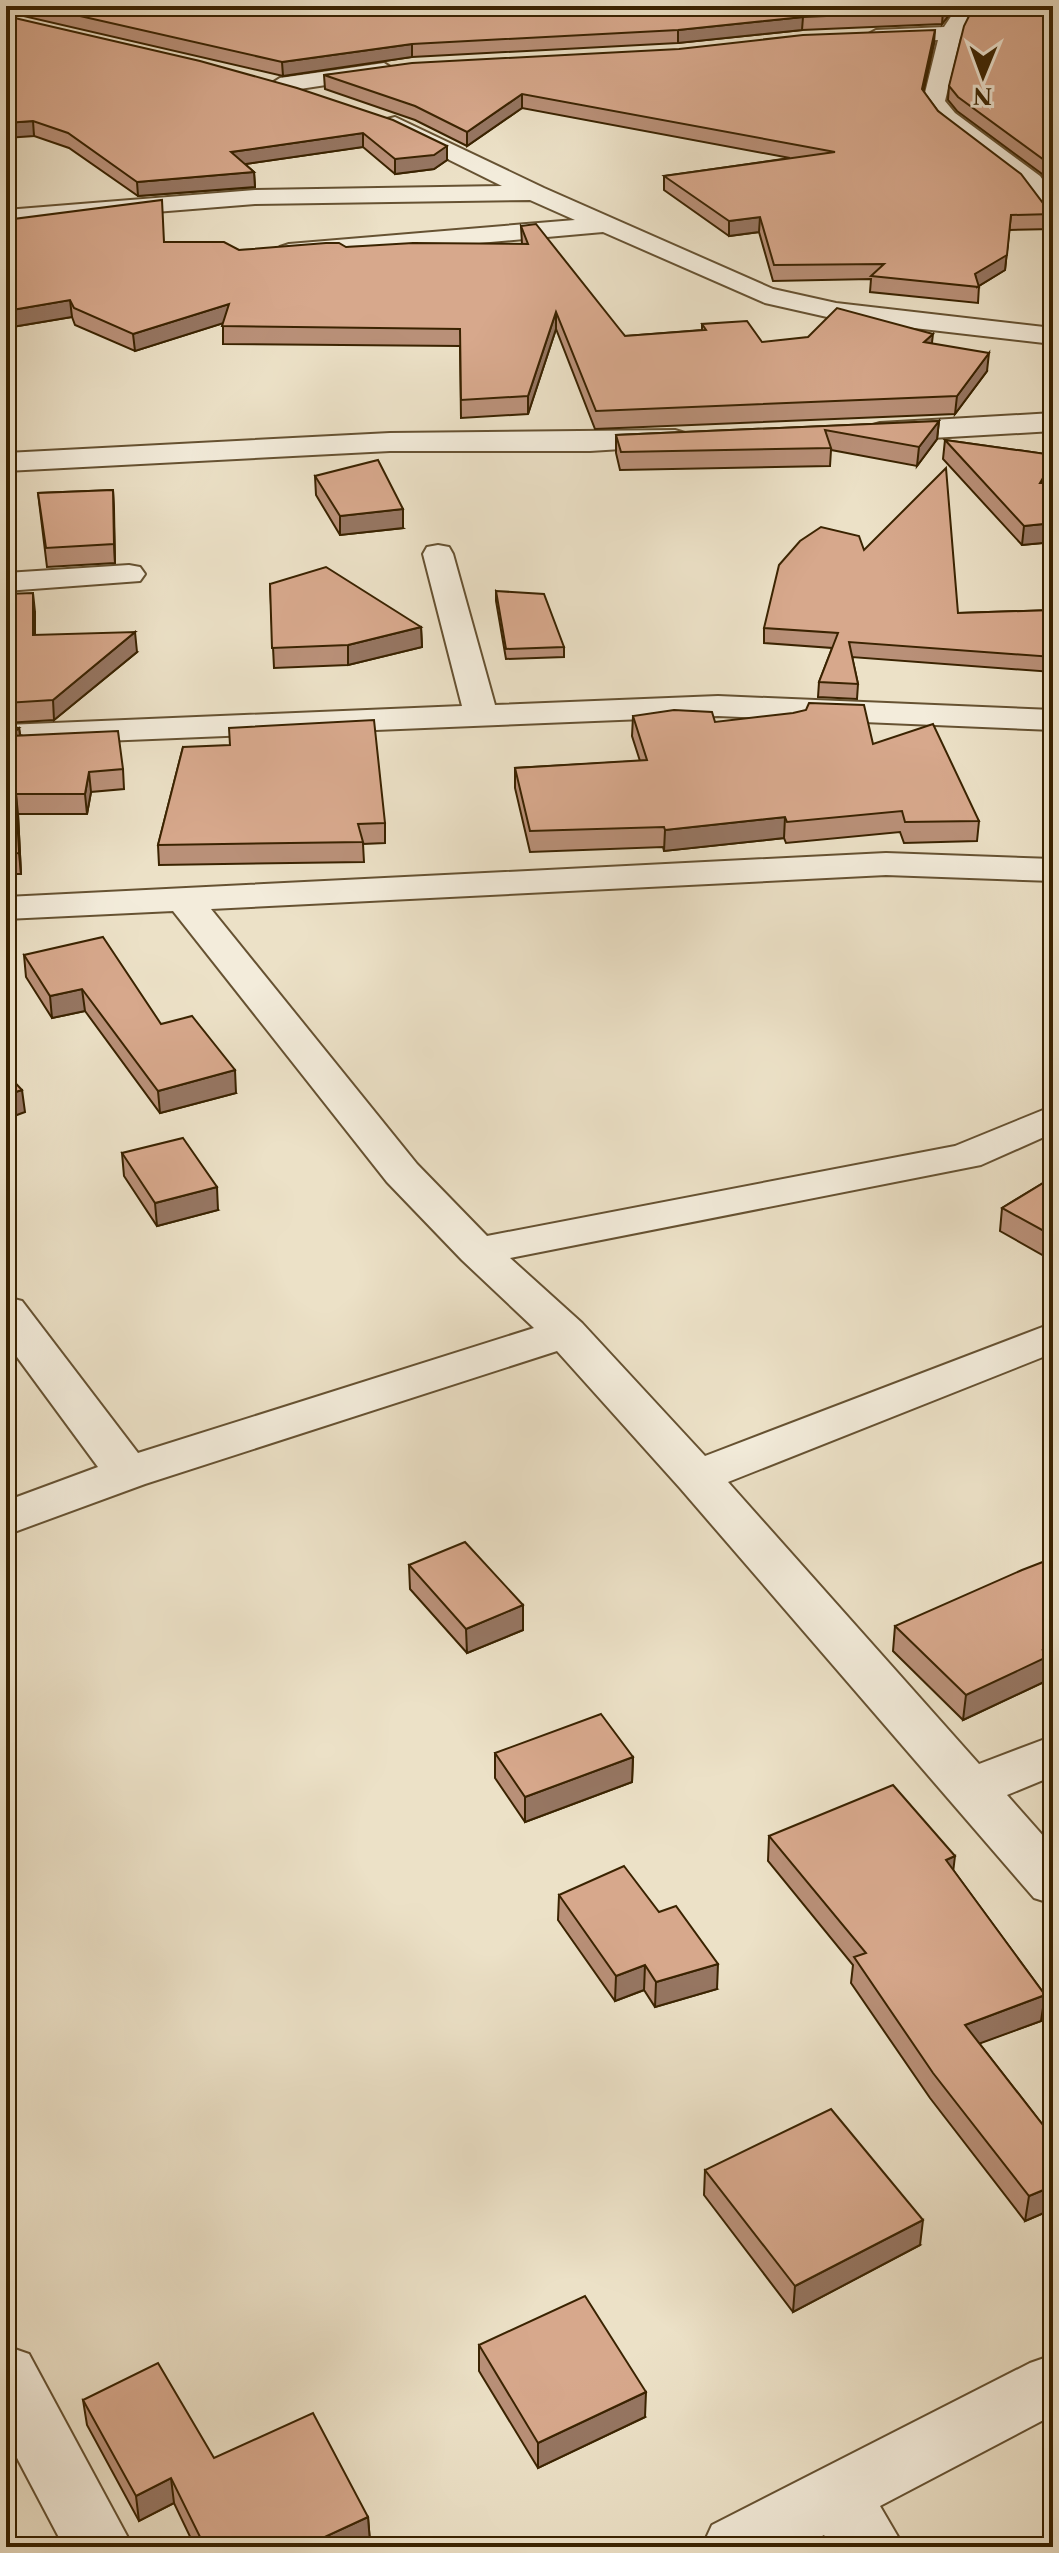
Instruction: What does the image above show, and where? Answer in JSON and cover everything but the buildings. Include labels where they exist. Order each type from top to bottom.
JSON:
[{"type":"street","points":[[969,6],[953,33],[934,101],[939,110],[1031,181],[1053,211]]},
{"type":"street","points":[[847,37],[953,33]]},
{"type":"street","points":[[280,85],[403,68]]},
{"type":"street","points":[[249,78],[331,101]]},
{"type":"street","points":[[368,114],[406,128],[535,193],[765,295],[849,313],[1053,336]]},
{"type":"street","points":[[6,217],[255,197],[535,193]]},
{"type":"street","points":[[270,253],[609,224]]},
{"type":"street","points":[[846,433],[1053,422]]},
{"type":"street","points":[[6,462],[390,442],[590,442],[707,437]]},
{"type":"street","points":[[438,554],[481,715]]},
{"type":"street","points":[[6,582],[129,574]]},
{"type":"street","points":[[6,735],[718,706],[1053,720]]},
{"type":"street","points":[[6,908],[886,864],[1053,870]]},
{"type":"street","points":[[183,899],[402,1173],[477,1251],[566,1333],[697,1477],[1053,1883]]},
{"type":"street","points":[[477,1251],[966,1156],[1053,1118]]},
{"type":"street","points":[[6,1311],[128,1473]]},
{"type":"street","points":[[6,1519],[128,1473],[566,1333]]},
{"type":"street","points":[[697,1477],[1053,1337]]},
{"type":"street","points":[[969,1789],[1053,1755]]},
{"type":"street","points":[[6,2374],[99,2547]]},
{"type":"street","points":[[736,2547],[853,2521],[1053,2383]]}]
